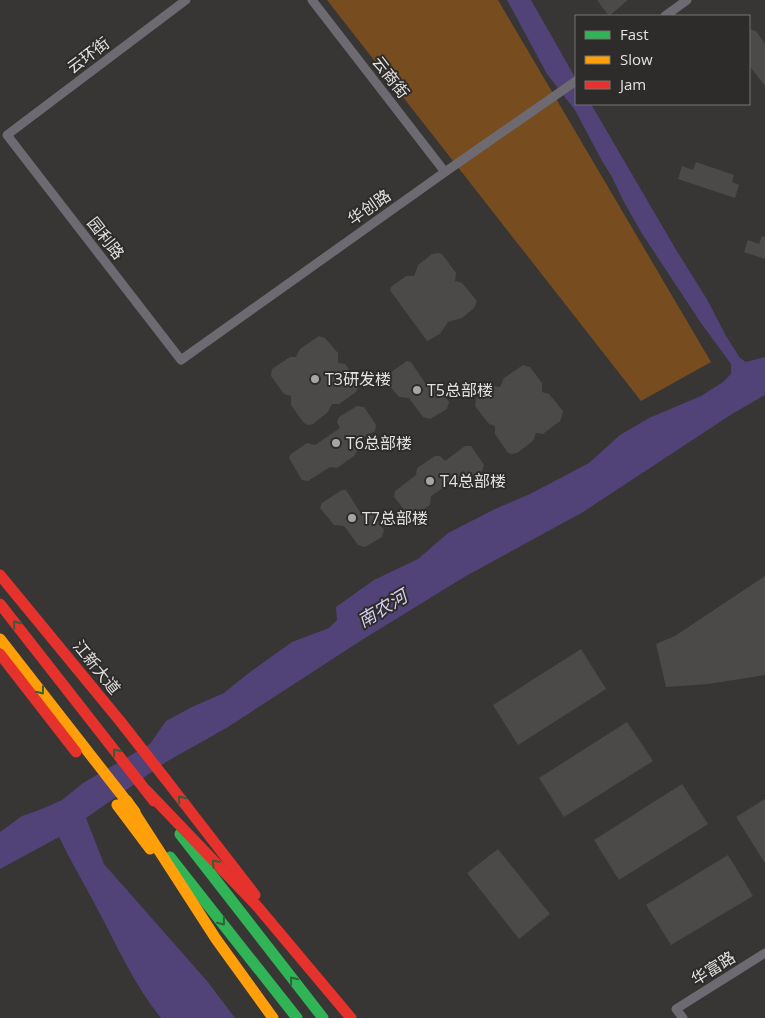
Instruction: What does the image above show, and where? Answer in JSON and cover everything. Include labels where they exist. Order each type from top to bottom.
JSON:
[{"type":"main road","name":"江新大道","points":[[0,575],[167,781],[350,1018]]},
{"type":"main road","points":[[0,604],[323,1018]]},
{"type":"main road","points":[[0,638],[278,1018]]},
{"type":"main road","points":[[0,654],[76,752],[124,807],[297,1018]]},
{"type":"main road","points":[[146,790],[257,906],[350,1018]]},
{"type":"main road","points":[[124,807],[273,1018]]},
{"type":"street","name":"云环街","points":[[7,135],[186,0]]},
{"type":"street","name":"云商街","points":[[312,0],[445,172]]},
{"type":"street","points":[[666,15],[687,0]]},
{"type":"street","name":"华创路","points":[[181,360],[575,82]]},
{"type":"street","name":"园利路","points":[[7,135],[181,360]]},
{"type":"street","name":"华富路","points":[[683,1018],[676,1009],[765,953]]},
{"type":"shaded area","points":[[327,0],[498,0],[711,362],[641,401]]},
{"type":"water","name":"南农河","points":[[507,0],[531,0],[575,77],[575,105],[592,105],[740,358],[746,362],[765,357],[765,395],[732,414],[583,512],[466,576],[365,638],[228,727],[166,762],[86,818],[104,864],[207,981],[235,1018],[161,1018],[127,966],[59,837],[0,869],[0,832],[22,816],[62,800],[83,783],[150,744],[166,721],[224,693],[292,642],[329,628],[337,620],[336,607],[374,580],[418,559],[448,533],[530,494],[589,463],[620,435],[649,418],[701,396],[723,382],[731,374],[731,364],[701,323],[641,232],[575,110],[547,74]]},
{"type":"building","points":[[597,0],[628,0],[610,15]]},
{"type":"building","points":[[750,29],[756,31],[765,44],[765,86],[750,66]]},
{"type":"building","points":[[696,162],[734,175],[732,182],[739,185],[735,198],[678,179],[682,166],[693,170]]},
{"type":"building","points":[[762,236],[765,237],[765,259],[744,252],[748,240],[759,244]]},
{"type":"building","points":[[432,254],[442,254],[456,273],[455,281],[462,283],[477,301],[474,308],[462,318],[448,322],[440,334],[427,341],[390,290],[391,287],[406,276],[414,276],[418,265]]},
{"type":"building","name":"T3研发楼","points":[[319,336],[325,338],[338,353],[338,363],[345,364],[358,382],[358,387],[356,392],[339,404],[332,404],[328,412],[313,424],[308,425],[304,423],[291,405],[291,396],[284,394],[271,376],[272,369],[290,357],[296,357],[300,349]]},
{"type":"building","name":"T5总部楼","points":[[407,361],[411,362],[425,383],[437,383],[449,402],[447,409],[430,419],[423,417],[409,398],[399,397],[385,380],[387,375]]},
{"type":"building","points":[[523,365],[530,367],[542,383],[542,392],[549,394],[563,411],[560,421],[543,434],[536,433],[533,441],[517,453],[512,454],[508,453],[495,434],[495,426],[489,424],[475,406],[476,398],[494,386],[500,387],[504,378]]},
{"type":"building","name":"T6总部楼","points":[[357,406],[364,407],[376,425],[375,431],[353,444],[357,451],[354,456],[337,468],[330,467],[308,481],[302,480],[289,458],[291,454],[307,443],[315,445],[340,428],[337,422],[339,417]]},
{"type":"building","name":"T4总部楼","points":[[465,446],[471,446],[484,465],[482,471],[466,484],[460,484],[456,479],[431,496],[430,505],[410,517],[394,497],[395,491],[416,475],[417,468],[435,456],[440,456],[445,461]]},
{"type":"building","name":"T7总部楼","points":[[342,490],[346,490],[360,512],[367,510],[372,512],[384,530],[382,537],[365,547],[358,545],[344,526],[334,525],[320,508],[322,503]]},
{"type":"building","points":[[765,576],[765,675],[708,684],[666,687],[656,644],[675,636]]},
{"type":"building","points":[[581,649],[606,689],[518,745],[493,705]]},
{"type":"building","points":[[627,722],[653,761],[564,817],[539,778]]},
{"type":"building","points":[[682,784],[708,824],[619,880],[594,840]]},
{"type":"building","points":[[765,799],[765,863],[736,817]]},
{"type":"building","points":[[498,849],[550,914],[519,939],[467,873]]},
{"type":"building","points":[[728,855],[753,896],[671,945],[646,905]]},
{"type":"traffic: fast","points":[[180,834],[323,1018]]},
{"type":"traffic: fast","points":[[170,857],[297,1018]]},
{"type":"traffic: slow","points":[[0,639],[135,812]]},
{"type":"traffic: slow","points":[[127,801],[216,939],[273,1018]]},
{"type":"traffic: slow","points":[[117,805],[150,849]]},
{"type":"traffic: jam","points":[[0,575],[167,781]]},
{"type":"traffic: jam","points":[[0,604],[154,801]]},
{"type":"traffic: jam","points":[[0,654],[76,752]]},
{"type":"traffic: jam","points":[[167,781],[255,895]]},
{"type":"traffic: jam","points":[[146,790],[257,906],[351,1018]]},
{"type":"place","name":"T3研发楼","points":[[315,379]]},
{"type":"place","name":"T5总部楼","points":[[417,390]]},
{"type":"place","name":"T6总部楼","points":[[336,443]]},
{"type":"place","name":"T4总部楼","points":[[430,481]]},
{"type":"place","name":"T7总部楼","points":[[352,518]]}]
